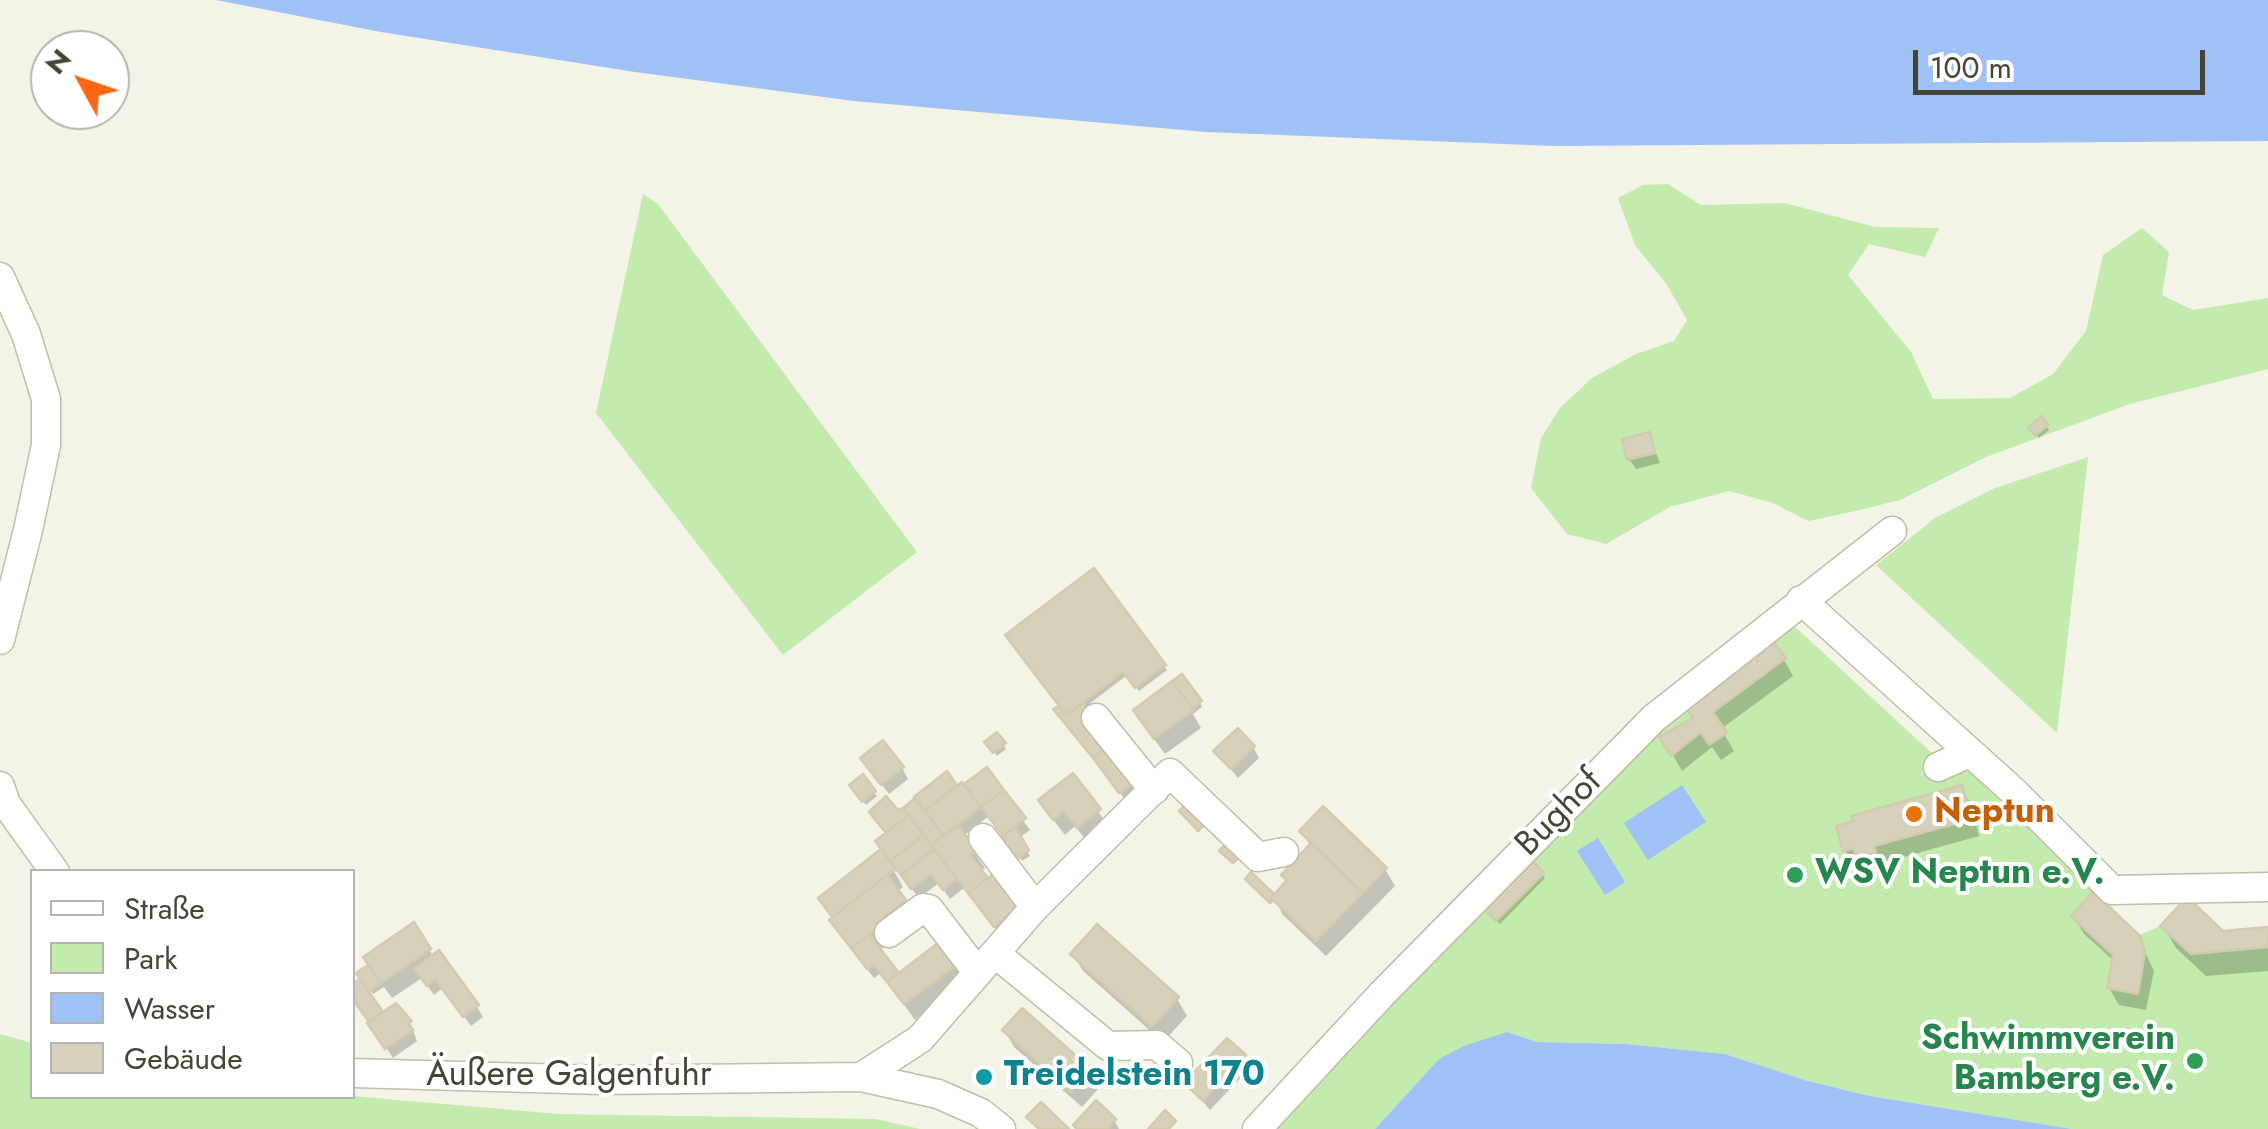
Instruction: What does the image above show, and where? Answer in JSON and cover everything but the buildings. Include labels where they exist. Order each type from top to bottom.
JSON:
[{"type":"street","points":[[0,277],[26,334],[46,399],[46,445],[0,640]]},
{"type":"street","name":"Bughof","points":[[1257,1129],[1395,980],[1654,718],[1892,531]]},
{"type":"street","points":[[1801,600],[2012,790],[2112,890],[2268,887]]},
{"type":"street","points":[[1096,718],[1162,782],[1258,858],[1284,852]]},
{"type":"street","points":[[1938,767],[1969,754]]},
{"type":"street","points":[[861,1077],[920,1038],[1035,907],[1162,782]]},
{"type":"street","points":[[0,786],[6,804],[53,869]]},
{"type":"street","points":[[982,838],[1035,907]]},
{"type":"street","points":[[889,933],[923,908],[928,909],[987,964],[1108,1046],[1157,1045],[1178,1064]]},
{"type":"street","points":[[920,1038],[938,1094]]},
{"type":"street","name":"Äußere Galgenfuhr","points":[[355,1073],[602,1080],[861,1077],[938,1094],[981,1114],[1002,1129]]},
{"type":"green space","points":[[1668,184],[1701,205],[1785,203],[1875,227],[1939,228],[1925,257],[1869,244],[1848,275],[1911,352],[1933,399],[2010,398],[2053,374],[2086,331],[2103,255],[2142,228],[2169,252],[2162,295],[2193,310],[2268,298],[2268,369],[2130,404],[1986,457],[1900,500],[1851,512],[1808,521],[1773,503],[1729,491],[1670,507],[1606,544],[1567,534],[1531,488],[1541,438],[1560,408],[1592,378],[1636,354],[1674,341],[1687,320],[1667,285],[1635,245],[1618,198],[1643,185]]},
{"type":"green space","points":[[643,194],[658,204],[917,552],[783,655],[596,413]]},
{"type":"green space","points":[[2088,457],[2057,733],[1876,565],[1935,518],[1995,488]]},
{"type":"green space","name":"WSV Neptun e.V.","points":[[1792,624],[1935,756],[1969,767],[2140,935],[2160,926],[2187,897],[2223,931],[2268,927],[2268,1129],[2072,1129],[1870,1096],[1725,1054],[1626,1044],[1536,1042],[1507,1032],[1439,1059],[1375,1129],[1264,1129],[1660,725]]},
{"type":"green space","points":[[0,1034],[30,1042],[30,1099],[355,1096],[558,1114],[876,1119],[920,1129],[0,1129]]},
{"type":"water","points":[[216,0],[2268,0],[2268,141],[1554,146],[1206,132],[854,101],[635,72],[381,32]]},
{"type":"water","points":[[1682,785],[1706,822],[1648,860],[1624,823]]},
{"type":"water","points":[[1598,838],[1625,882],[1605,895],[1577,851]]},
{"type":"water","points":[[1507,1032],[1537,1042],[1626,1044],[1725,1054],[1870,1096],[2072,1129],[1375,1129],[1439,1059]]},
{"type":"place","name":"Neptun","points":[[1914,814]]},
{"type":"place","name":"WSV Neptun e.V.","points":[[1795,875]]},
{"type":"place","name":"Schwimmverein Bamberg e.V.","points":[[2195,1061]]},
{"type":"place","name":"Treidelstein 170","points":[[984,1077]]}]
